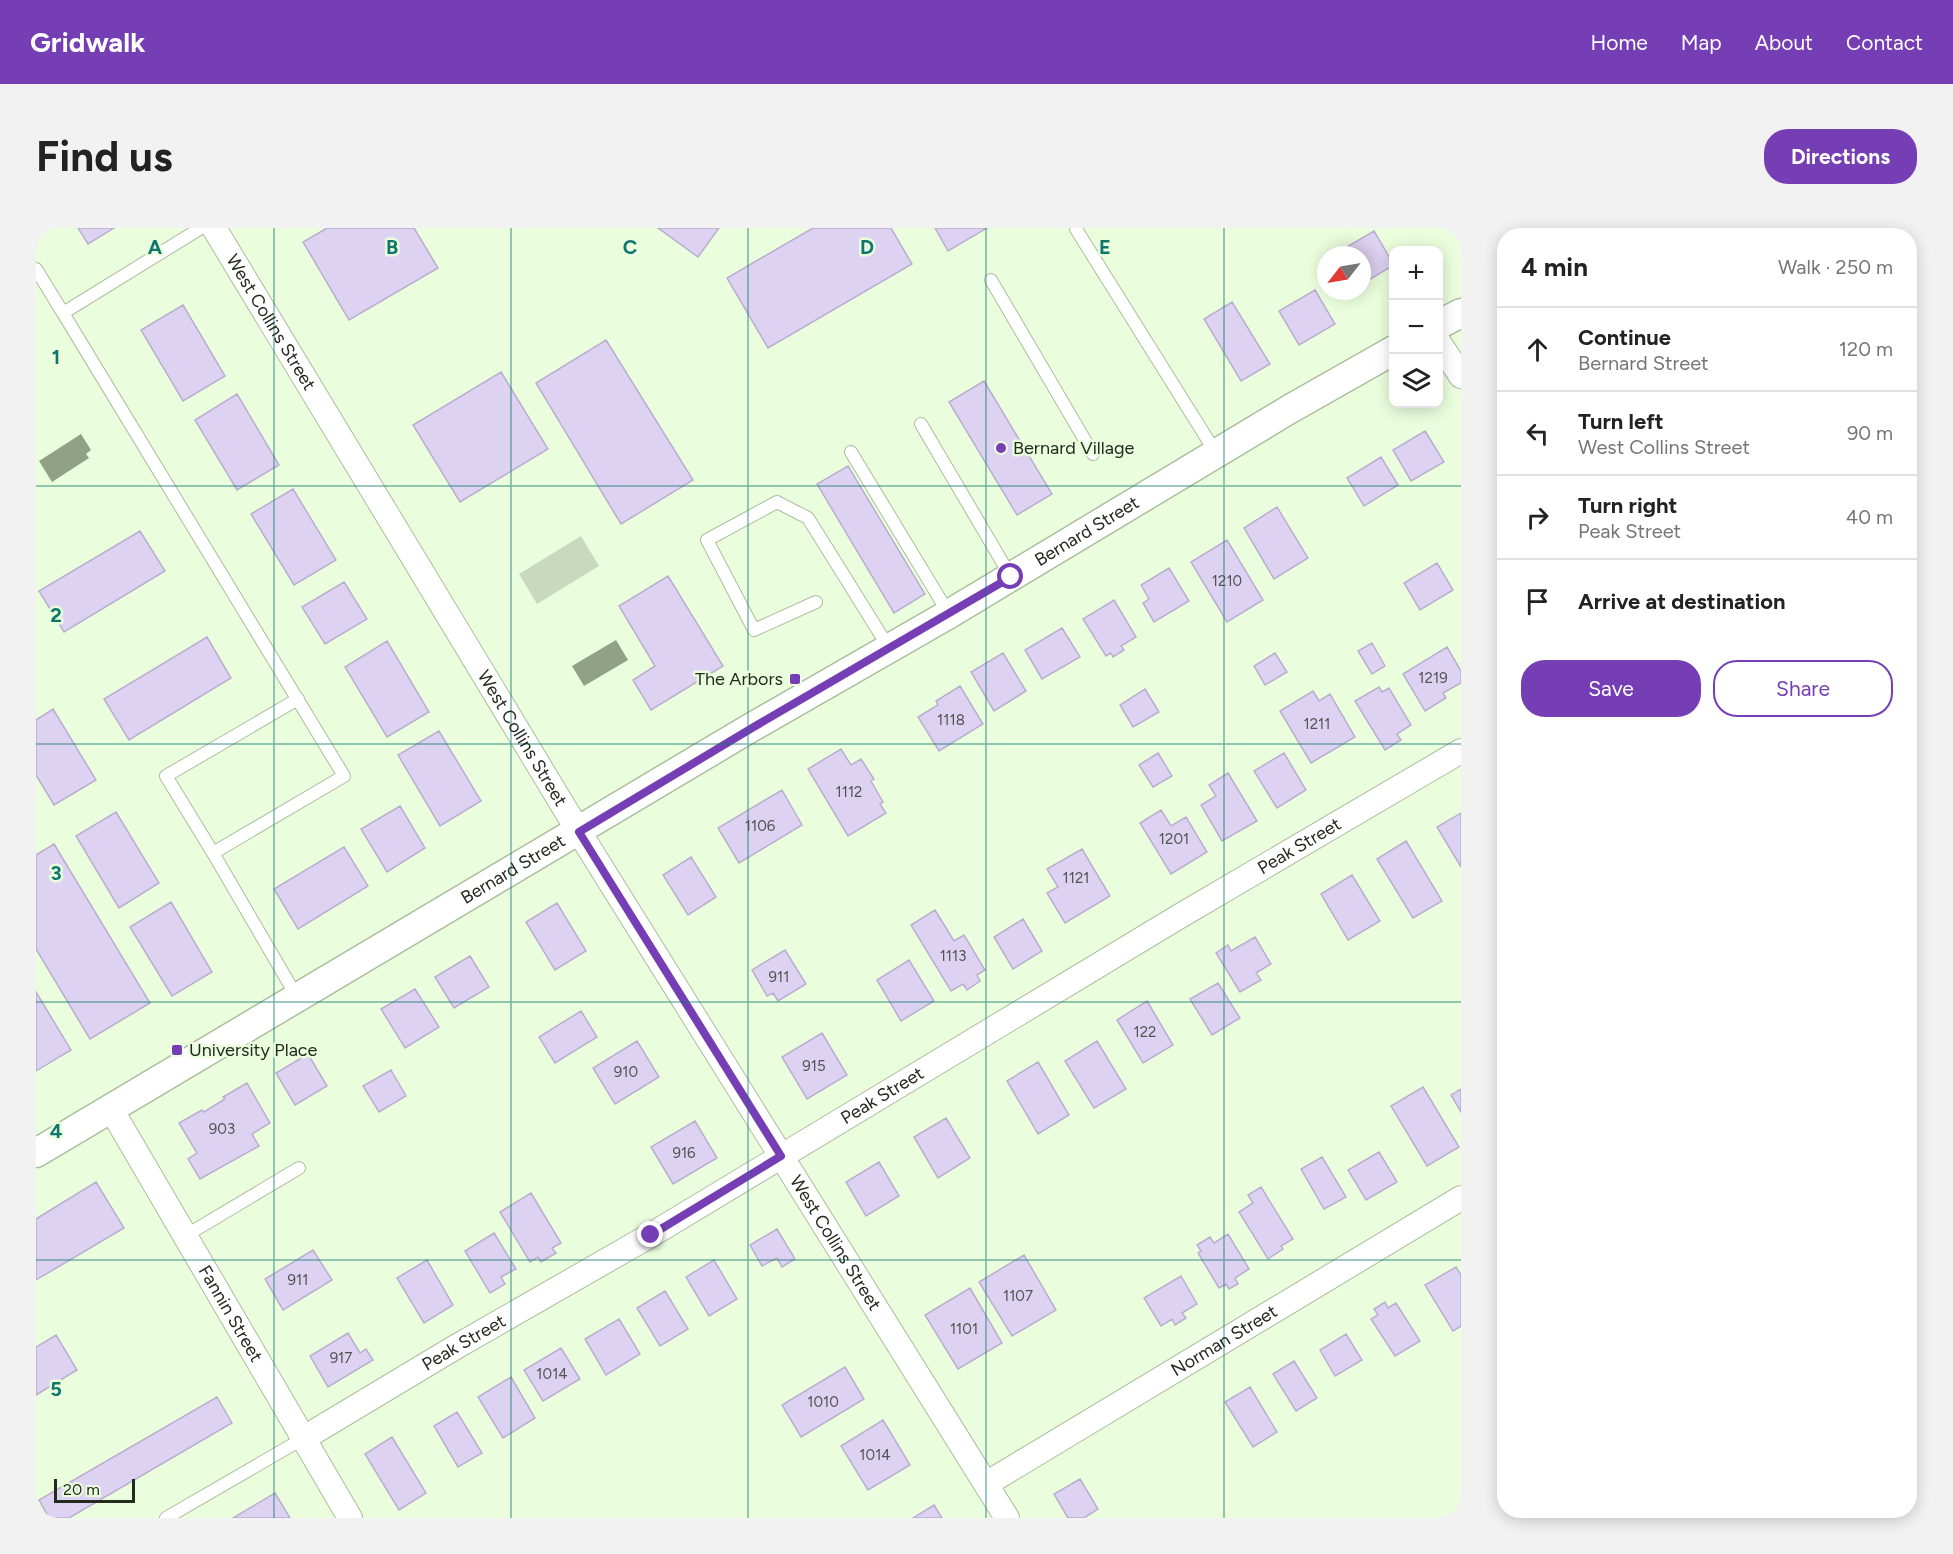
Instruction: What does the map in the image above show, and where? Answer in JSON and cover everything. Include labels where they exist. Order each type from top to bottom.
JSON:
[{"type":"street","name":"West Collins Street","points":[[214,228],[579,832],[1007,1518]]},
{"type":"street","points":[[1443,322],[1461,313]]},
{"type":"street","points":[[1443,349],[1461,376]]},
{"type":"street","name":"Bernard Street","points":[[36,1153],[752,728],[949,614],[1216,453],[1389,353]]},
{"type":"street","name":"Peak Street","points":[[304,1438],[454,1348],[651,1235],[1180,916],[1461,751]]},
{"type":"street","name":"Fannin Street","points":[[111,1109],[350,1518]]},
{"type":"street","name":"Norman Street","points":[[986,1484],[1461,1198]]},
{"type":"lane","points":[[63,313],[201,228]]},
{"type":"lane","points":[[1076,229],[1216,453]]},
{"type":"lane","points":[[36,269],[344,776],[213,853]]},
{"type":"lane","points":[[991,280],[1093,454]]},
{"type":"lane","points":[[921,424],[1011,577]]},
{"type":"lane","points":[[851,452],[949,614]]},
{"type":"lane","points":[[816,602],[754,630],[707,540],[777,502],[808,518],[889,648]]},
{"type":"lane","points":[[297,997],[166,776],[298,699]]},
{"type":"lane","points":[[185,1236],[299,1168]]},
{"type":"lane","points":[[166,1518],[304,1438]]},
{"type":"shaded area","points":[[81,434],[91,450],[86,454],[89,458],[52,482],[39,461]]},
{"type":"shaded area","points":[[581,536],[599,566],[537,604],[519,574]]},
{"type":"shaded area","points":[[616,640],[628,660],[584,686],[572,666]]},
{"type":"building","points":[[78,228],[114,228],[88,244]]},
{"type":"building","points":[[327,228],[414,228],[438,268],[349,320],[303,242]]},
{"type":"building","points":[[658,228],[719,228],[698,257]]},
{"type":"building","points":[[813,228],[891,228],[912,264],[768,348],[727,278]]},
{"type":"building","points":[[935,228],[987,228],[948,251]]},
{"type":"building","points":[[1374,231],[1389,256],[1389,268],[1371,279],[1371,246],[1348,246]]},
{"type":"building","points":[[1315,290],[1317,300],[1321,300],[1335,324],[1299,345],[1279,311]]},
{"type":"building","points":[[1232,302],[1270,364],[1241,381],[1204,319]]},
{"type":"building","points":[[183,305],[225,376],[183,401],[141,330]]},
{"type":"building","points":[[606,340],[693,480],[621,524],[536,383]]},
{"type":"building","points":[[501,372],[548,449],[460,502],[413,425]]},
{"type":"building","name":"Bernard Village","points":[[984,381],[1052,494],[1017,515],[949,402]]},
{"type":"building","points":[[237,394],[279,465],[237,490],[195,420]]},
{"type":"building","points":[[1425,431],[1444,462],[1411,481],[1393,450]]},
{"type":"building","points":[[1381,457],[1398,485],[1364,506],[1347,478]]},
{"type":"building","points":[[848,466],[925,594],[894,613],[817,484]]},
{"type":"building","points":[[293,489],[336,560],[294,585],[251,514]]},
{"type":"building","points":[[1277,507],[1308,558],[1274,579],[1244,528]]},
{"type":"building","points":[[140,531],[165,571],[64,632],[39,591]]},
{"type":"building","points":[[1227,540],[1263,600],[1227,622],[1191,562]]},
{"type":"building","points":[[1437,563],[1453,590],[1420,610],[1404,583]]},
{"type":"building","points":[[1169,568],[1189,601],[1154,622],[1143,603],[1149,599],[1141,585]]},
{"type":"building","points":[[668,576],[723,666],[651,710],[633,680],[655,666],[619,606]]},
{"type":"building","points":[[344,582],[367,619],[325,644],[302,607]]},
{"type":"building","points":[[1114,600],[1136,637],[1121,646],[1124,650],[1113,657],[1111,653],[1106,656],[1083,619]]},
{"type":"building","points":[[1062,628],[1080,657],[1042,679],[1025,650]]},
{"type":"building","points":[[207,637],[231,678],[129,740],[104,699]]},
{"type":"building","points":[[387,641],[429,712],[387,737],[345,667]]},
{"type":"building","points":[[1372,643],[1385,666],[1372,674],[1358,651]]},
{"type":"building","points":[[1447,647],[1461,671],[1461,683],[1443,693],[1446,698],[1425,711],[1403,674]]},
{"type":"building","points":[[1003,653],[1026,691],[994,711],[971,672]]},
{"type":"building","points":[[1275,653],[1287,672],[1265,685],[1254,666]]},
{"type":"building","points":[[960,686],[983,724],[939,751],[918,717],[938,705],[936,701]]},
{"type":"building","points":[[1379,687],[1382,692],[1389,688],[1411,725],[1397,734],[1401,740],[1385,750],[1355,701]]},
{"type":"building","points":[[1145,689],[1159,712],[1133,727],[1120,705]]},
{"type":"building","points":[[1313,691],[1319,701],[1330,694],[1355,737],[1311,763],[1280,711]]},
{"type":"building","points":[[53,709],[96,780],[54,805],[36,775],[36,720]]},
{"type":"building","points":[[439,731],[481,801],[440,826],[398,755]]},
{"type":"building","points":[[841,749],[851,765],[861,759],[874,779],[871,781],[883,802],[880,804],[886,813],[848,836],[808,769]]},
{"type":"building","points":[[1158,753],[1172,776],[1153,787],[1139,765]]},
{"type":"building","points":[[1284,753],[1306,790],[1277,808],[1254,771]]},
{"type":"building","points":[[1228,773],[1257,821],[1222,841],[1201,805],[1216,796],[1209,785]]},
{"type":"building","points":[[782,790],[802,825],[739,863],[718,828]]},
{"type":"building","points":[[400,806],[425,848],[387,872],[361,829]]},
{"type":"building","points":[[1161,810],[1171,826],[1186,817],[1207,852],[1171,874],[1140,823]]},
{"type":"building","points":[[116,812],[159,883],[119,908],[76,836]]},
{"type":"building","points":[[1461,813],[1461,867],[1437,827]]},
{"type":"building","points":[[1406,841],[1442,901],[1413,918],[1377,859]]},
{"type":"building","points":[[54,844],[150,1003],[90,1039],[36,949],[36,855]]},
{"type":"building","points":[[344,847],[368,886],[298,929],[274,889]]},
{"type":"building","points":[[1082,849],[1110,896],[1065,923],[1047,893],[1058,887],[1047,869]]},
{"type":"building","points":[[691,857],[716,897],[688,915],[663,875]]},
{"type":"building","points":[[1352,875],[1380,921],[1348,940],[1321,894]]},
{"type":"building","points":[[171,902],[212,972],[172,996],[130,927]]},
{"type":"building","points":[[557,903],[586,951],[555,970],[526,922]]},
{"type":"building","points":[[935,910],[954,941],[964,935],[985,970],[977,975],[980,981],[967,990],[963,984],[951,991],[911,925]]},
{"type":"building","points":[[1023,919],[1042,951],[1013,969],[994,937]]},
{"type":"building","points":[[1255,937],[1271,964],[1256,973],[1261,980],[1240,992],[1216,953],[1228,945],[1231,951]]},
{"type":"building","points":[[785,950],[806,984],[778,1001],[773,993],[767,996],[752,970]]},
{"type":"building","points":[[470,956],[489,987],[454,1008],[435,977]]},
{"type":"building","points":[[909,960],[934,1001],[901,1021],[877,980]]},
{"type":"building","points":[[1218,983],[1240,1018],[1212,1035],[1190,999]]},
{"type":"building","points":[[415,989],[439,1027],[405,1048],[381,1009]]},
{"type":"building","points":[[36,992],[71,1050],[36,1071]]},
{"type":"building","points":[[1147,1001],[1173,1045],[1143,1063],[1117,1020]]},
{"type":"building","points":[[581,1011],[597,1037],[555,1063],[539,1037]]},
{"type":"building","points":[[822,1033],[847,1075],[807,1099],[782,1057]]},
{"type":"building","points":[[637,1041],[659,1077],[615,1104],[593,1068]]},
{"type":"building","points":[[1097,1041],[1126,1089],[1094,1108],[1065,1061]]},
{"type":"building","points":[[308,1054],[327,1086],[295,1105],[276,1073]]},
{"type":"building","points":[[1038,1062],[1069,1115],[1038,1134],[1007,1081]]},
{"type":"building","points":[[391,1070],[406,1096],[379,1112],[363,1086]]},
{"type":"building","points":[[247,1083],[270,1123],[252,1134],[259,1146],[200,1179],[188,1159],[197,1153],[179,1123],[202,1110],[204,1112],[225,1099],[223,1097]]},
{"type":"building","points":[[1423,1087],[1459,1147],[1427,1166],[1391,1106]]},
{"type":"building","points":[[1461,1089],[1461,1112],[1451,1095]]},
{"type":"building","points":[[946,1118],[970,1158],[938,1178],[914,1137]]},
{"type":"building","points":[[695,1121],[717,1158],[673,1184],[651,1147]]},
{"type":"building","points":[[1379,1152],[1397,1182],[1366,1200],[1348,1170]]},
{"type":"building","points":[[1322,1157],[1346,1197],[1324,1209],[1301,1169]]},
{"type":"building","points":[[879,1162],[899,1196],[866,1216],[846,1182]]},
{"type":"building","points":[[96,1182],[124,1228],[36,1280],[36,1219]]},
{"type":"building","points":[[1261,1187],[1293,1239],[1281,1246],[1283,1249],[1268,1259],[1239,1212],[1253,1203],[1248,1195]]},
{"type":"building","points":[[531,1193],[561,1243],[552,1248],[556,1253],[541,1262],[538,1257],[530,1262],[500,1212]]},
{"type":"building","points":[[777,1229],[795,1259],[782,1267],[777,1258],[762,1266],[750,1245]]},
{"type":"building","points":[[494,1233],[516,1269],[501,1277],[505,1284],[490,1293],[465,1251]]},
{"type":"building","points":[[1228,1234],[1249,1269],[1235,1278],[1238,1284],[1229,1289],[1226,1284],[1219,1288],[1198,1253],[1201,1251],[1197,1245],[1210,1237],[1214,1243]]},
{"type":"building","points":[[313,1250],[332,1280],[283,1310],[265,1279]]},
{"type":"building","points":[[1024,1255],[1056,1310],[1012,1336],[979,1282]]},
{"type":"building","points":[[427,1260],[453,1305],[424,1323],[397,1278]]},
{"type":"building","points":[[714,1260],[737,1299],[709,1316],[686,1277]]},
{"type":"building","points":[[1456,1267],[1461,1275],[1461,1326],[1453,1331],[1425,1285]]},
{"type":"building","points":[[1181,1276],[1197,1304],[1182,1313],[1186,1318],[1175,1325],[1172,1319],[1161,1326],[1144,1298]]},
{"type":"building","points":[[970,1288],[1002,1343],[958,1369],[925,1315]]},
{"type":"building","points":[[665,1291],[688,1329],[660,1346],[637,1308]]},
{"type":"building","points":[[1385,1302],[1388,1308],[1396,1303],[1420,1341],[1395,1356],[1371,1319],[1378,1315],[1374,1309]]},
{"type":"building","points":[[619,1319],[640,1354],[606,1375],[585,1339]]},
{"type":"building","points":[[348,1333],[360,1353],[366,1349],[373,1360],[328,1387],[310,1356]]},
{"type":"building","points":[[1346,1334],[1362,1360],[1335,1376],[1320,1350]]},
{"type":"building","points":[[56,1335],[77,1370],[36,1395],[36,1347]]},
{"type":"building","points":[[561,1348],[580,1379],[543,1401],[524,1370]]},
{"type":"building","points":[[1294,1361],[1317,1398],[1296,1411],[1273,1374]]},
{"type":"building","points":[[845,1367],[864,1399],[801,1437],[782,1405]]},
{"type":"building","points":[[511,1377],[535,1418],[503,1438],[478,1397]]},
{"type":"building","points":[[1250,1387],[1277,1432],[1253,1447],[1225,1402]]},
{"type":"building","points":[[217,1397],[232,1423],[69,1518],[49,1518],[39,1500]]},
{"type":"building","points":[[457,1412],[482,1453],[458,1467],[434,1426]]},
{"type":"building","points":[[883,1420],[910,1465],[868,1490],[841,1446]]},
{"type":"building","points":[[392,1437],[426,1493],[399,1510],[365,1454]]},
{"type":"building","points":[[1080,1479],[1098,1509],[1084,1518],[1068,1518],[1054,1494]]},
{"type":"building","points":[[275,1493],[290,1518],[233,1518]]},
{"type":"building","points":[[934,1505],[942,1518],[913,1518]]},
{"type":"place","name":"Bernard Village","points":[[1001,448]]},
{"type":"place","name":"The Arbors","points":[[795,679]]},
{"type":"place","name":"University Place","points":[[177,1050]]},
{"type":"route","points":[[651,1235],[781,1156],[579,832],[1011,577]]}]
